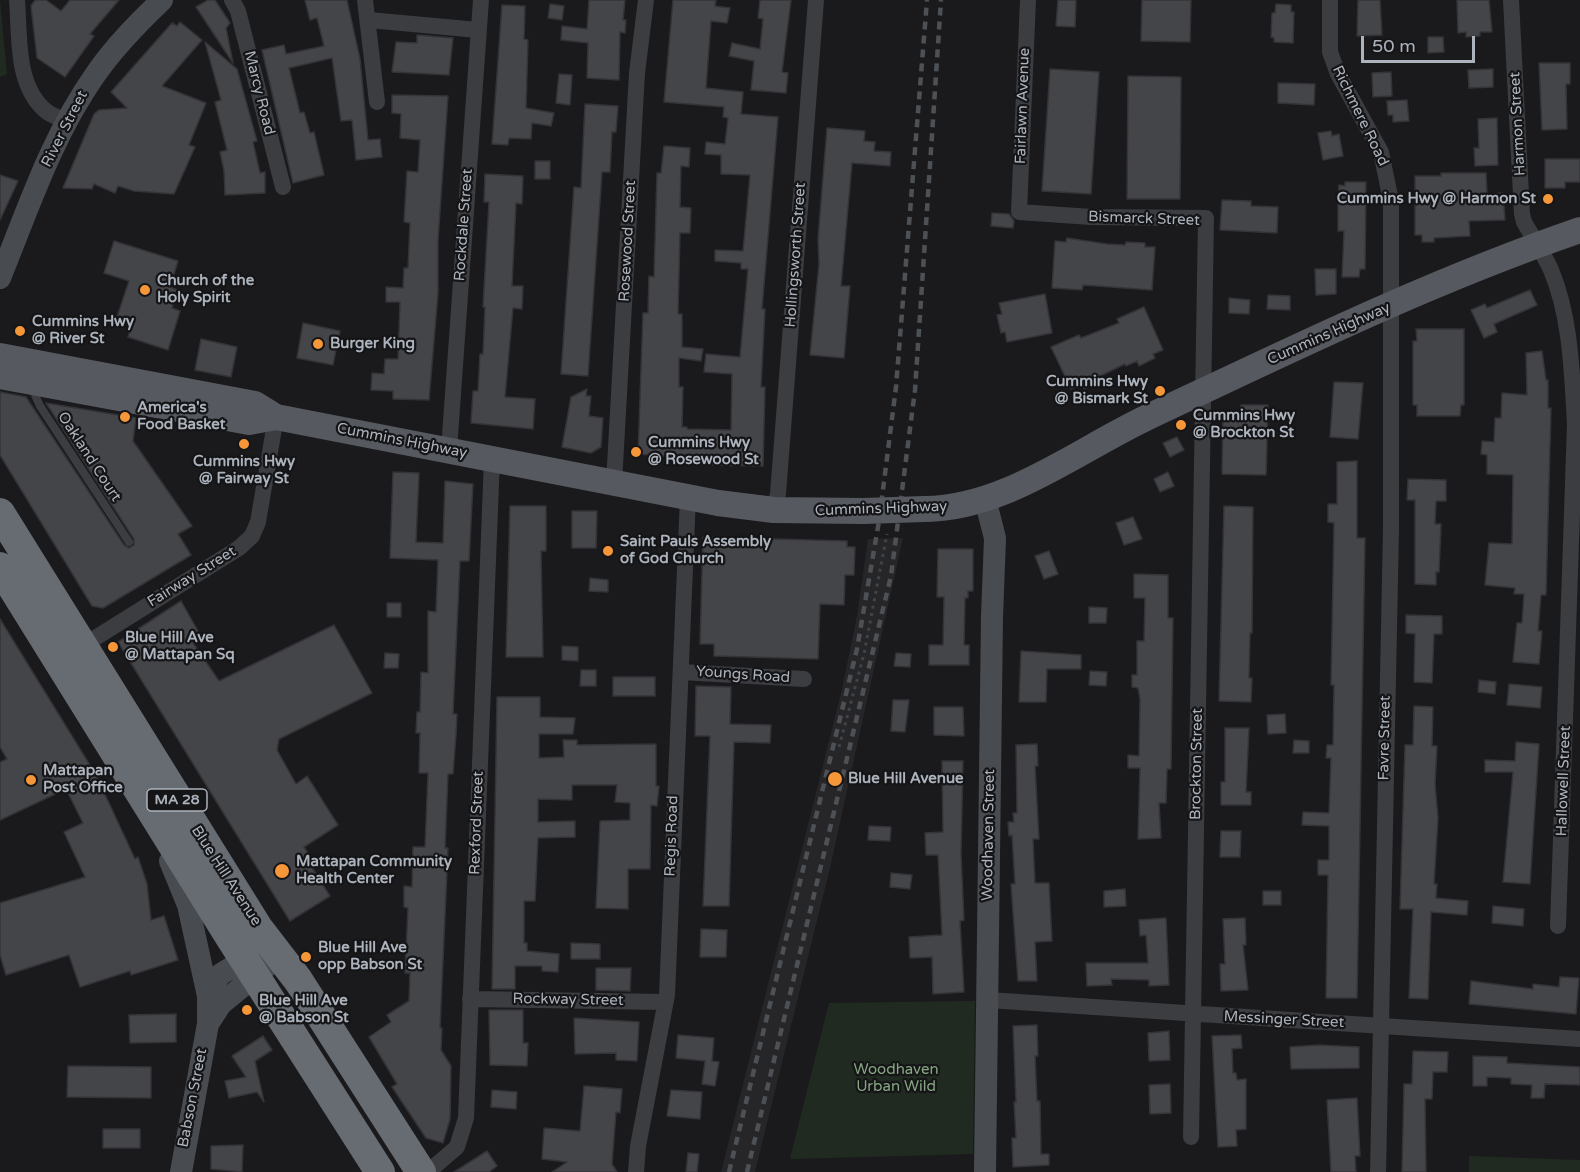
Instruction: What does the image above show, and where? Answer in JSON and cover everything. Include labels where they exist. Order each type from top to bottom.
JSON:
[{"type":"highway","name":"Blue Hill Avenue","points":[[0,513],[145,802],[212,882],[276,951],[298,980],[421,1172]]},
{"type":"highway","name":"Blue Hill Avenue","points":[[0,567],[70,654],[212,882],[250,969],[381,1172]]},
{"type":"main road","name":"River Street","points":[[0,278],[50,155],[67,121],[105,61],[162,0]]},
{"type":"main road","name":"Cummins Highway","points":[[0,356],[255,404],[276,417],[688,497],[774,510],[924,509],[985,499],[1015,487],[1116,432],[1393,305],[1537,245],[1580,230]]},
{"type":"main road","name":"Cummins Highway","points":[[0,376],[249,422],[276,417]]},
{"type":"main road","name":"Woodhaven Street","points":[[985,499],[995,538],[985,1172]]},
{"type":"main road","name":"Blue Hill Avenue","points":[[145,802],[185,896],[208,996]]},
{"type":"main road","name":"Babson Street","points":[[208,1024],[221,1004],[250,969],[276,951]]},
{"type":"main road","name":"Babson Street","points":[[181,1172],[208,1024],[208,996],[215,980],[250,969]]},
{"type":"street","points":[[16,0],[24,76],[29,90],[47,112],[67,121]]},
{"type":"street","name":"Marcy Road","points":[[232,0],[238,10],[283,187]]},
{"type":"street","points":[[365,0],[377,102]]},
{"type":"street","name":"Rockdale Street","points":[[448,450],[481,0]]},
{"type":"street","name":"Rosewood Street","points":[[614,483],[638,73],[646,0]]},
{"type":"street","name":"Hollingsworth Street","points":[[774,510],[779,486],[816,0]]},
{"type":"street","name":"Fairlawn Avenue","points":[[1019,212],[1028,0]]},
{"type":"street","name":"Richmere Road","points":[[1330,0],[1330,52],[1338,74],[1381,152],[1387,173],[1391,201],[1393,305]]},
{"type":"street","name":"Harmon Street","points":[[1511,0],[1522,214],[1537,245]]},
{"type":"street","points":[[369,20],[478,30]]},
{"type":"street","name":"Bismarck Street","points":[[1019,212],[1091,217],[1206,218],[1204,391]]},
{"type":"street","name":"Hallowell Street","points":[[1537,245],[1551,270],[1558,292],[1573,385],[1575,424],[1575,600],[1562,807],[1558,926]]},
{"type":"street","name":"Favre Street","points":[[1378,1172],[1391,530],[1393,305]]},
{"type":"street","name":"Brockton Street","points":[[1191,1137],[1204,391]]},
{"type":"street","name":"Fairway Street","points":[[70,654],[239,548],[252,536],[260,515],[276,417]]},
{"type":"street","name":"Rexford Street","points":[[428,1172],[452,1154],[464,1128],[492,459]]},
{"type":"street","name":"Regis Road","points":[[636,1172],[638,1146],[665,1002],[688,497]]},
{"type":"street","name":"Youngs Road","points":[[681,672],[804,679]]},
{"type":"street","points":[[1562,807],[1580,807]]},
{"type":"street","name":"Rockway Street","points":[[470,999],[665,1002]]},
{"type":"street","name":"Messinger Street","points":[[988,1000],[1580,1039]]},
{"type":"lane","name":"Oakland Court","points":[[37,383],[35,395],[40,406],[129,543]]},
{"type":"path","points":[[839,747],[864,654],[887,534]]},
{"type":"shaded area","name":"Blue Hill Avenue","points":[[903,538],[830,868],[755,1172],[721,1172],[842,689],[857,616],[868,539]]},
{"type":"green space","points":[[0,0],[7,74],[0,77]]},
{"type":"green space","name":"Woodhaven Urban Wild","points":[[975,1001],[973,1154],[790,1159],[829,1003]]},
{"type":"green space","points":[[1469,1156],[1580,1160],[1580,1172],[1469,1172]]},
{"type":"building","points":[[35,0],[46,0],[61,11],[70,0],[119,0],[90,34],[94,36],[65,77],[37,58],[31,6]]},
{"type":"building","points":[[208,0],[215,0],[230,23],[226,28],[233,63],[196,7]]},
{"type":"building","points":[[305,0],[347,0],[360,59],[368,140],[380,139],[382,157],[356,160],[352,120],[341,121],[332,58],[289,68],[300,113],[304,112],[310,133],[314,132],[324,175],[293,183],[262,50],[284,45],[286,54],[324,46],[317,18],[310,20]]},
{"type":"building","points":[[589,0],[625,0],[623,20],[626,20],[625,33],[620,32],[619,80],[587,78],[588,43],[561,40],[562,26],[587,29]]},
{"type":"building","points":[[673,0],[716,0],[715,6],[730,8],[727,23],[711,21],[706,88],[743,92],[741,114],[778,117],[762,309],[765,309],[761,387],[765,387],[763,466],[699,465],[699,459],[638,454],[643,313],[648,313],[649,276],[654,277],[657,173],[661,173],[664,146],[690,148],[689,167],[681,166],[680,207],[691,208],[690,233],[680,233],[678,314],[682,314],[682,347],[703,349],[701,361],[679,358],[679,387],[683,387],[682,427],[687,427],[687,429],[731,430],[732,374],[704,372],[706,354],[740,357],[748,269],[741,269],[741,263],[715,261],[715,250],[743,251],[750,175],[721,174],[721,155],[705,154],[706,142],[725,144],[728,118],[723,117],[724,107],[664,102]]},
{"type":"building","points":[[760,0],[791,0],[782,72],[788,73],[786,93],[751,90],[754,61],[729,56],[732,43],[760,49],[763,19],[758,18]]},
{"type":"building","points":[[1058,0],[1076,0],[1075,27],[1056,26]]},
{"type":"building","points":[[1142,0],[1191,0],[1190,42],[1141,41]]},
{"type":"building","points":[[1358,0],[1380,0],[1382,35],[1357,36]]},
{"type":"building","points":[[1457,0],[1489,0],[1492,32],[1480,32],[1480,36],[1466,37],[1466,32],[1458,33]]},
{"type":"building","points":[[550,4],[564,6],[562,20],[548,18]]},
{"type":"building","points":[[1276,4],[1291,5],[1291,12],[1294,12],[1293,43],[1274,42],[1274,38],[1271,37],[1272,13],[1275,13]]},
{"type":"building","points":[[502,5],[525,6],[524,39],[528,40],[526,108],[554,113],[551,126],[532,123],[531,139],[509,138],[508,145],[492,144]]},
{"type":"building","points":[[180,22],[202,40],[162,86],[206,103],[189,145],[195,147],[174,194],[134,191],[118,186],[115,193],[94,184],[92,189],[63,188],[94,114],[99,110],[127,108],[111,92],[172,23],[177,26]]},
{"type":"building","points":[[417,35],[453,38],[449,75],[392,72],[396,42],[417,43]]},
{"type":"building","points":[[1428,37],[1443,37],[1444,52],[1428,53]]},
{"type":"building","points":[[205,42],[237,69],[257,141],[253,142],[260,173],[265,172],[265,193],[225,195],[220,152],[227,150],[215,102],[221,100]]},
{"type":"building","points":[[1539,63],[1570,63],[1570,84],[1566,84],[1567,129],[1542,130]]},
{"type":"building","points":[[1050,69],[1099,72],[1091,194],[1042,191]]},
{"type":"building","points":[[1493,69],[1493,87],[1469,88],[1468,70]]},
{"type":"building","points":[[1391,72],[1392,96],[1373,97],[1372,73]]},
{"type":"building","points":[[559,74],[572,75],[570,105],[556,103]]},
{"type":"building","points":[[1128,76],[1181,77],[1180,199],[1127,199]]},
{"type":"building","points":[[1278,83],[1315,84],[1314,105],[1278,103]]},
{"type":"building","points":[[392,95],[448,96],[438,240],[438,293],[429,400],[393,399],[393,391],[371,390],[372,373],[384,374],[385,359],[398,359],[400,302],[386,302],[386,287],[403,288],[404,268],[408,268],[410,223],[404,222],[407,171],[418,172],[420,140],[400,138],[401,114],[392,113]]},
{"type":"building","points":[[1407,100],[1409,121],[1393,122],[1393,115],[1388,115],[1387,101]]},
{"type":"building","points":[[585,104],[618,106],[616,132],[612,132],[610,172],[602,172],[588,376],[561,374],[574,187],[581,188]]},
{"type":"building","points":[[1497,118],[1498,165],[1475,166],[1474,148],[1479,148],[1478,119]]},
{"type":"building","points":[[827,128],[865,131],[864,141],[875,142],[874,151],[891,152],[890,166],[852,163],[841,286],[850,286],[844,358],[810,355],[819,264],[818,239]]},
{"type":"building","points":[[1331,131],[1332,136],[1339,134],[1343,156],[1323,160],[1318,133]]},
{"type":"building","points":[[1545,159],[1580,159],[1580,182],[1565,182],[1565,188],[1545,188]]},
{"type":"building","points":[[535,161],[550,161],[550,179],[535,179]]},
{"type":"building","points":[[1441,173],[1486,173],[1487,194],[1503,193],[1505,220],[1469,221],[1470,236],[1434,238],[1434,242],[1422,242],[1422,235],[1415,235],[1415,176],[1441,176]]},
{"type":"building","points":[[485,174],[523,176],[522,204],[516,203],[512,286],[523,286],[522,309],[513,308],[505,397],[535,399],[533,429],[471,423],[473,391],[478,391],[480,354],[483,354],[485,307],[483,307],[489,202],[484,202]]},
{"type":"building","points":[[0,175],[18,181],[0,220]]},
{"type":"building","points":[[1345,182],[1366,182],[1365,269],[1360,269],[1359,277],[1342,277],[1344,231],[1338,231],[1338,202],[1339,185],[1345,186]]},
{"type":"building","points":[[1222,200],[1251,201],[1251,206],[1278,207],[1277,233],[1220,230]]},
{"type":"building","points":[[992,213],[1009,214],[1014,221],[1013,228],[991,226]]},
{"type":"building","points":[[1067,238],[1107,244],[1145,243],[1145,247],[1155,247],[1152,290],[1083,285],[1082,290],[1052,288],[1055,241],[1066,242]]},
{"type":"building","points":[[114,241],[178,261],[170,287],[177,290],[172,308],[180,311],[168,350],[128,337],[133,321],[117,317],[129,281],[104,273]]},
{"type":"building","points":[[1315,269],[1336,269],[1336,294],[1316,295]]},
{"type":"building","points":[[1530,290],[1537,305],[1494,324],[1497,332],[1484,338],[1471,310],[1485,304],[1487,308]]},
{"type":"building","points":[[1045,294],[1052,333],[1007,342],[1005,332],[1001,333],[997,315],[1002,314],[999,303]]},
{"type":"building","points":[[1268,295],[1290,296],[1290,310],[1267,309]]},
{"type":"building","points":[[1229,298],[1250,300],[1249,314],[1229,313]]},
{"type":"building","points":[[1144,307],[1163,350],[1153,354],[1155,358],[1139,366],[1137,361],[1126,366],[1125,364],[1098,377],[1100,381],[1084,389],[1082,384],[1071,389],[1051,347],[1079,335],[1081,338],[1119,323],[1117,319]]},
{"type":"building","name":"Burger King","points":[[303,323],[340,331],[333,365],[297,358]]},
{"type":"building","points":[[1416,329],[1464,329],[1464,405],[1461,405],[1460,416],[1417,416],[1417,405],[1413,405],[1413,341],[1417,341]]},
{"type":"building","points":[[201,339],[237,347],[231,377],[195,370]]},
{"type":"building","points":[[1542,351],[1546,380],[1548,380],[1548,408],[1551,408],[1546,595],[1541,595],[1538,631],[1542,631],[1539,664],[1513,662],[1517,623],[1522,623],[1524,594],[1514,594],[1515,588],[1485,585],[1489,543],[1512,544],[1513,475],[1487,474],[1487,455],[1481,454],[1482,441],[1494,442],[1495,418],[1501,418],[1502,393],[1527,395],[1526,353]]},
{"type":"building","points":[[1334,382],[1363,383],[1358,439],[1330,437]]},
{"type":"building","points":[[587,389],[586,396],[591,396],[589,416],[603,418],[601,447],[591,453],[562,447],[571,397]]},
{"type":"building","points":[[0,392],[26,397],[124,545],[129,548],[134,545],[134,539],[46,403],[136,418],[133,441],[192,526],[178,534],[191,555],[103,608],[92,606],[0,455]]},
{"type":"building","points":[[1241,405],[1268,405],[1266,475],[1222,474],[1223,415],[1240,416]]},
{"type":"building","points":[[1177,437],[1184,450],[1170,457],[1163,443]]},
{"type":"building","points":[[1357,461],[1357,538],[1365,538],[1357,998],[1326,998],[1328,875],[1318,875],[1318,860],[1329,860],[1329,826],[1302,825],[1303,812],[1329,813],[1331,758],[1326,758],[1327,745],[1333,745],[1334,685],[1331,685],[1334,523],[1328,522],[1328,504],[1337,504],[1337,462]]},
{"type":"building","points":[[393,472],[419,473],[416,542],[443,543],[445,481],[473,484],[469,561],[460,561],[453,714],[457,714],[456,735],[453,774],[448,774],[445,848],[448,848],[440,1028],[442,1028],[441,1050],[451,1066],[450,1119],[443,1143],[426,1138],[392,1087],[397,1084],[369,1037],[391,1022],[387,1015],[409,1001],[410,973],[405,973],[408,908],[404,907],[404,886],[412,887],[413,847],[425,847],[428,773],[419,773],[420,733],[416,733],[417,712],[420,712],[421,672],[428,673],[428,611],[436,612],[438,560],[390,558]]},
{"type":"building","points":[[1168,472],[1174,486],[1160,492],[1154,479]]},
{"type":"building","points":[[1408,479],[1446,480],[1446,501],[1436,501],[1435,524],[1441,524],[1439,572],[1436,572],[1436,585],[1415,584],[1415,500],[1407,500]]},
{"type":"building","points":[[510,506],[546,506],[546,551],[541,551],[543,657],[506,657]]},
{"type":"building","points":[[1224,506],[1253,507],[1252,633],[1250,633],[1249,678],[1252,678],[1251,702],[1219,701]]},
{"type":"building","points":[[572,511],[597,511],[596,548],[572,548]]},
{"type":"building","points":[[1133,517],[1142,539],[1124,545],[1116,523]]},
{"type":"building","points":[[703,537],[847,541],[847,547],[855,547],[854,575],[845,575],[844,605],[820,604],[818,659],[714,656],[714,644],[700,644]]},
{"type":"building","points":[[938,549],[973,549],[973,591],[968,591],[968,598],[965,598],[964,645],[969,645],[969,665],[929,665],[929,645],[943,645],[944,597],[937,597]]},
{"type":"building","points":[[1049,551],[1058,574],[1044,579],[1035,556]]},
{"type":"building","points":[[1134,574],[1168,575],[1168,618],[1173,618],[1171,769],[1167,769],[1166,803],[1159,803],[1161,838],[1138,839],[1140,768],[1128,768],[1128,755],[1139,756],[1140,699],[1138,688],[1132,687],[1132,675],[1137,675],[1137,641],[1144,641],[1145,598],[1134,598]]},
{"type":"building","points":[[590,578],[608,580],[608,592],[589,591]]},
{"type":"building","points":[[181,601],[198,631],[189,637],[219,681],[334,625],[372,693],[279,739],[277,750],[296,784],[307,776],[338,825],[304,847],[315,864],[311,866],[330,896],[290,921],[118,642]]},
{"type":"building","points":[[387,603],[401,603],[401,617],[387,617]]},
{"type":"building","points":[[1089,607],[1107,608],[1106,623],[1089,623]]},
{"type":"building","points":[[1406,615],[1442,616],[1442,634],[1434,634],[1432,683],[1414,682],[1415,634],[1406,633]]},
{"type":"building","points":[[0,619],[96,775],[135,859],[138,857],[147,884],[151,920],[164,916],[178,960],[131,975],[130,971],[80,987],[69,955],[6,975],[0,955],[0,903],[85,877],[64,832],[83,823],[66,789],[0,820],[0,762],[7,759],[0,747]]},
{"type":"building","points":[[562,646],[578,647],[578,661],[562,660]]},
{"type":"building","points":[[1021,651],[1081,655],[1081,669],[1047,669],[1046,702],[1019,702]]},
{"type":"building","points":[[385,653],[399,654],[398,668],[384,668]]},
{"type":"building","points":[[896,653],[911,654],[910,667],[894,666]]},
{"type":"building","points":[[581,670],[596,670],[596,686],[580,686]]},
{"type":"building","points":[[1090,671],[1107,672],[1106,686],[1089,685]]},
{"type":"building","points":[[613,677],[655,677],[655,696],[613,696]]},
{"type":"building","points":[[1479,680],[1496,682],[1495,694],[1478,692]]},
{"type":"building","points":[[1509,684],[1542,687],[1540,708],[1507,705]]},
{"type":"building","points":[[696,686],[731,687],[730,724],[771,725],[770,743],[734,742],[729,906],[703,906],[710,736],[695,736]]},
{"type":"building","points":[[497,697],[540,697],[540,717],[575,718],[573,734],[539,734],[539,758],[564,757],[563,740],[577,740],[577,745],[656,744],[656,786],[659,786],[657,806],[651,805],[650,869],[628,869],[628,909],[596,908],[600,821],[630,820],[630,803],[615,802],[617,785],[572,785],[572,800],[538,799],[538,822],[575,821],[575,837],[538,838],[535,901],[524,901],[524,943],[527,943],[527,951],[559,954],[558,972],[542,971],[542,966],[515,966],[515,989],[492,989]]},
{"type":"building","points":[[893,700],[909,700],[905,732],[891,731]]},
{"type":"building","points":[[1414,706],[1433,707],[1432,746],[1437,746],[1435,784],[1438,818],[1434,884],[1437,884],[1436,898],[1468,901],[1467,915],[1431,912],[1428,999],[1409,998],[1413,909],[1400,909],[1405,745],[1413,745]]},
{"type":"building","points":[[934,707],[963,707],[964,736],[934,735]]},
{"type":"building","points":[[1285,714],[1286,733],[1268,734],[1267,715]]},
{"type":"building","points":[[1225,728],[1249,728],[1246,792],[1251,792],[1251,805],[1221,805],[1221,782],[1225,782]]},
{"type":"building","points":[[1294,740],[1309,741],[1309,753],[1293,753]]},
{"type":"building","points":[[1516,742],[1539,744],[1530,884],[1503,882],[1513,772],[1485,772],[1485,760],[1515,761]]},
{"type":"building","points":[[1037,744],[1038,766],[1035,766],[1039,839],[1033,839],[1035,883],[1049,883],[1052,941],[1035,942],[1037,981],[1018,981],[1011,884],[1015,884],[1012,835],[1009,836],[1008,822],[1014,822],[1013,813],[1017,813],[1016,745]]},
{"type":"building","points":[[942,761],[963,761],[961,854],[964,920],[960,921],[964,992],[933,994],[932,957],[910,958],[909,937],[942,935],[938,855],[926,855],[925,833],[943,832]]},
{"type":"building","points":[[869,826],[891,827],[890,841],[868,840]]},
{"type":"building","points":[[1221,831],[1241,831],[1240,857],[1220,857]]},
{"type":"building","points":[[891,873],[912,875],[910,889],[890,887]]},
{"type":"building","points":[[1125,889],[1126,906],[1104,907],[1104,891]]},
{"type":"building","points":[[1263,891],[1281,891],[1281,905],[1263,905]]},
{"type":"building","points":[[1493,906],[1524,909],[1523,926],[1492,923]]},
{"type":"building","points":[[1166,918],[1169,985],[1149,986],[1149,980],[1111,979],[1112,985],[1087,986],[1086,963],[1148,963],[1146,935],[1140,936],[1139,920]]},
{"type":"building","points":[[1245,918],[1246,945],[1243,945],[1248,990],[1221,991],[1220,964],[1225,964],[1223,919]]},
{"type":"building","points":[[701,929],[727,930],[726,957],[700,957]]},
{"type":"building","points":[[571,943],[600,944],[600,959],[571,959]]},
{"type":"building","points":[[596,968],[631,968],[630,991],[596,990]]},
{"type":"building","points":[[1560,977],[1579,978],[1576,1014],[1469,1004],[1471,981],[1533,989],[1533,984],[1559,987]]},
{"type":"building","points":[[489,1010],[523,1010],[523,1043],[528,1043],[527,1066],[490,1065]]},
{"type":"building","points":[[176,1014],[176,1042],[130,1043],[129,1015]]},
{"type":"building","points":[[574,1018],[639,1022],[637,1061],[616,1060],[616,1053],[575,1054]]},
{"type":"building","points":[[1037,1025],[1038,1056],[1035,1056],[1037,1101],[1040,1101],[1041,1154],[1049,1154],[1049,1165],[1013,1167],[1012,1138],[1016,1138],[1014,1102],[1016,1102],[1013,1026]]},
{"type":"building","points":[[1169,1031],[1170,1060],[1149,1061],[1148,1033]]},
{"type":"building","points":[[678,1035],[714,1038],[712,1061],[719,1062],[715,1086],[702,1084],[705,1061],[676,1058]]},
{"type":"building","points":[[1241,1035],[1242,1048],[1232,1049],[1233,1073],[1236,1073],[1237,1080],[1246,1079],[1246,1129],[1236,1130],[1237,1146],[1218,1147],[1212,1036]]},
{"type":"building","points":[[263,1036],[272,1050],[255,1061],[264,1102],[257,1092],[229,1098],[225,1081],[246,1077],[232,1056]]},
{"type":"building","points":[[1318,1045],[1359,1047],[1359,1068],[1291,1069],[1290,1047]]},
{"type":"building","points":[[1413,1051],[1448,1052],[1447,1072],[1433,1072],[1432,1099],[1425,1099],[1426,1172],[1402,1172],[1404,1084],[1412,1084]]},
{"type":"building","points":[[1473,1056],[1507,1057],[1507,1063],[1580,1067],[1580,1085],[1545,1084],[1544,1098],[1531,1098],[1532,1085],[1511,1084],[1511,1078],[1487,1077],[1487,1086],[1473,1086]]},
{"type":"building","points":[[68,1066],[151,1067],[151,1098],[67,1097]]},
{"type":"building","points":[[1170,1084],[1171,1113],[1150,1114],[1149,1085]]},
{"type":"building","points":[[584,1086],[622,1089],[620,1113],[616,1112],[612,1164],[617,1172],[552,1172],[567,1162],[542,1159],[544,1128],[580,1131]]},
{"type":"building","points":[[492,1090],[517,1092],[516,1109],[491,1107]]},
{"type":"building","points":[[671,1090],[702,1092],[700,1119],[667,1116]]},
{"type":"building","points":[[1357,1098],[1360,1156],[1355,1156],[1356,1172],[1331,1172],[1327,1100]]},
{"type":"building","points":[[103,1129],[140,1129],[140,1148],[103,1148]]},
{"type":"building","points":[[243,1145],[242,1172],[211,1169],[211,1146]]},
{"type":"building","points":[[487,1151],[497,1166],[489,1172],[454,1172]]},
{"type":"building","points":[[688,1153],[699,1154],[697,1172],[686,1172]]},
{"type":"railway","points":[[729,1172],[857,649],[879,521],[896,387],[927,0]]},
{"type":"railway","points":[[747,1172],[891,576],[915,390],[941,0]]},
{"type":"place","name":"Cummins Hwy @ Harmon St","points":[[1548,199]]},
{"type":"place","name":"Church of the Holy Spirit","points":[[145,290]]},
{"type":"place","name":"Cummins Hwy @ River St","points":[[20,331]]},
{"type":"place","name":"Burger King","points":[[318,344]]},
{"type":"place","name":"Cummins Hwy @ Bismark St","points":[[1160,391]]},
{"type":"place","name":"America's Food Basket","points":[[125,417]]},
{"type":"place","name":"Cummins Hwy @ Brockton St","points":[[1181,425]]},
{"type":"place","name":"Cummins Hwy @ Fairway St","points":[[244,444]]},
{"type":"place","name":"Cummins Hwy @ Rosewood St","points":[[636,452]]},
{"type":"place","name":"Saint Pauls Assembly of God Church","points":[[608,551]]},
{"type":"place","name":"Blue Hill Ave @ Mattapan Sq","points":[[113,647]]},
{"type":"place","name":"Blue Hill Avenue","points":[[835,779]]},
{"type":"place","name":"Mattapan Post Office","points":[[31,780]]},
{"type":"place","name":"Mattapan Community Health Center","points":[[282,871]]},
{"type":"place","name":"Blue Hill Ave opp Babson St","points":[[306,957]]},
{"type":"place","name":"Blue Hill Ave @ Babson St","points":[[247,1010]]}]
